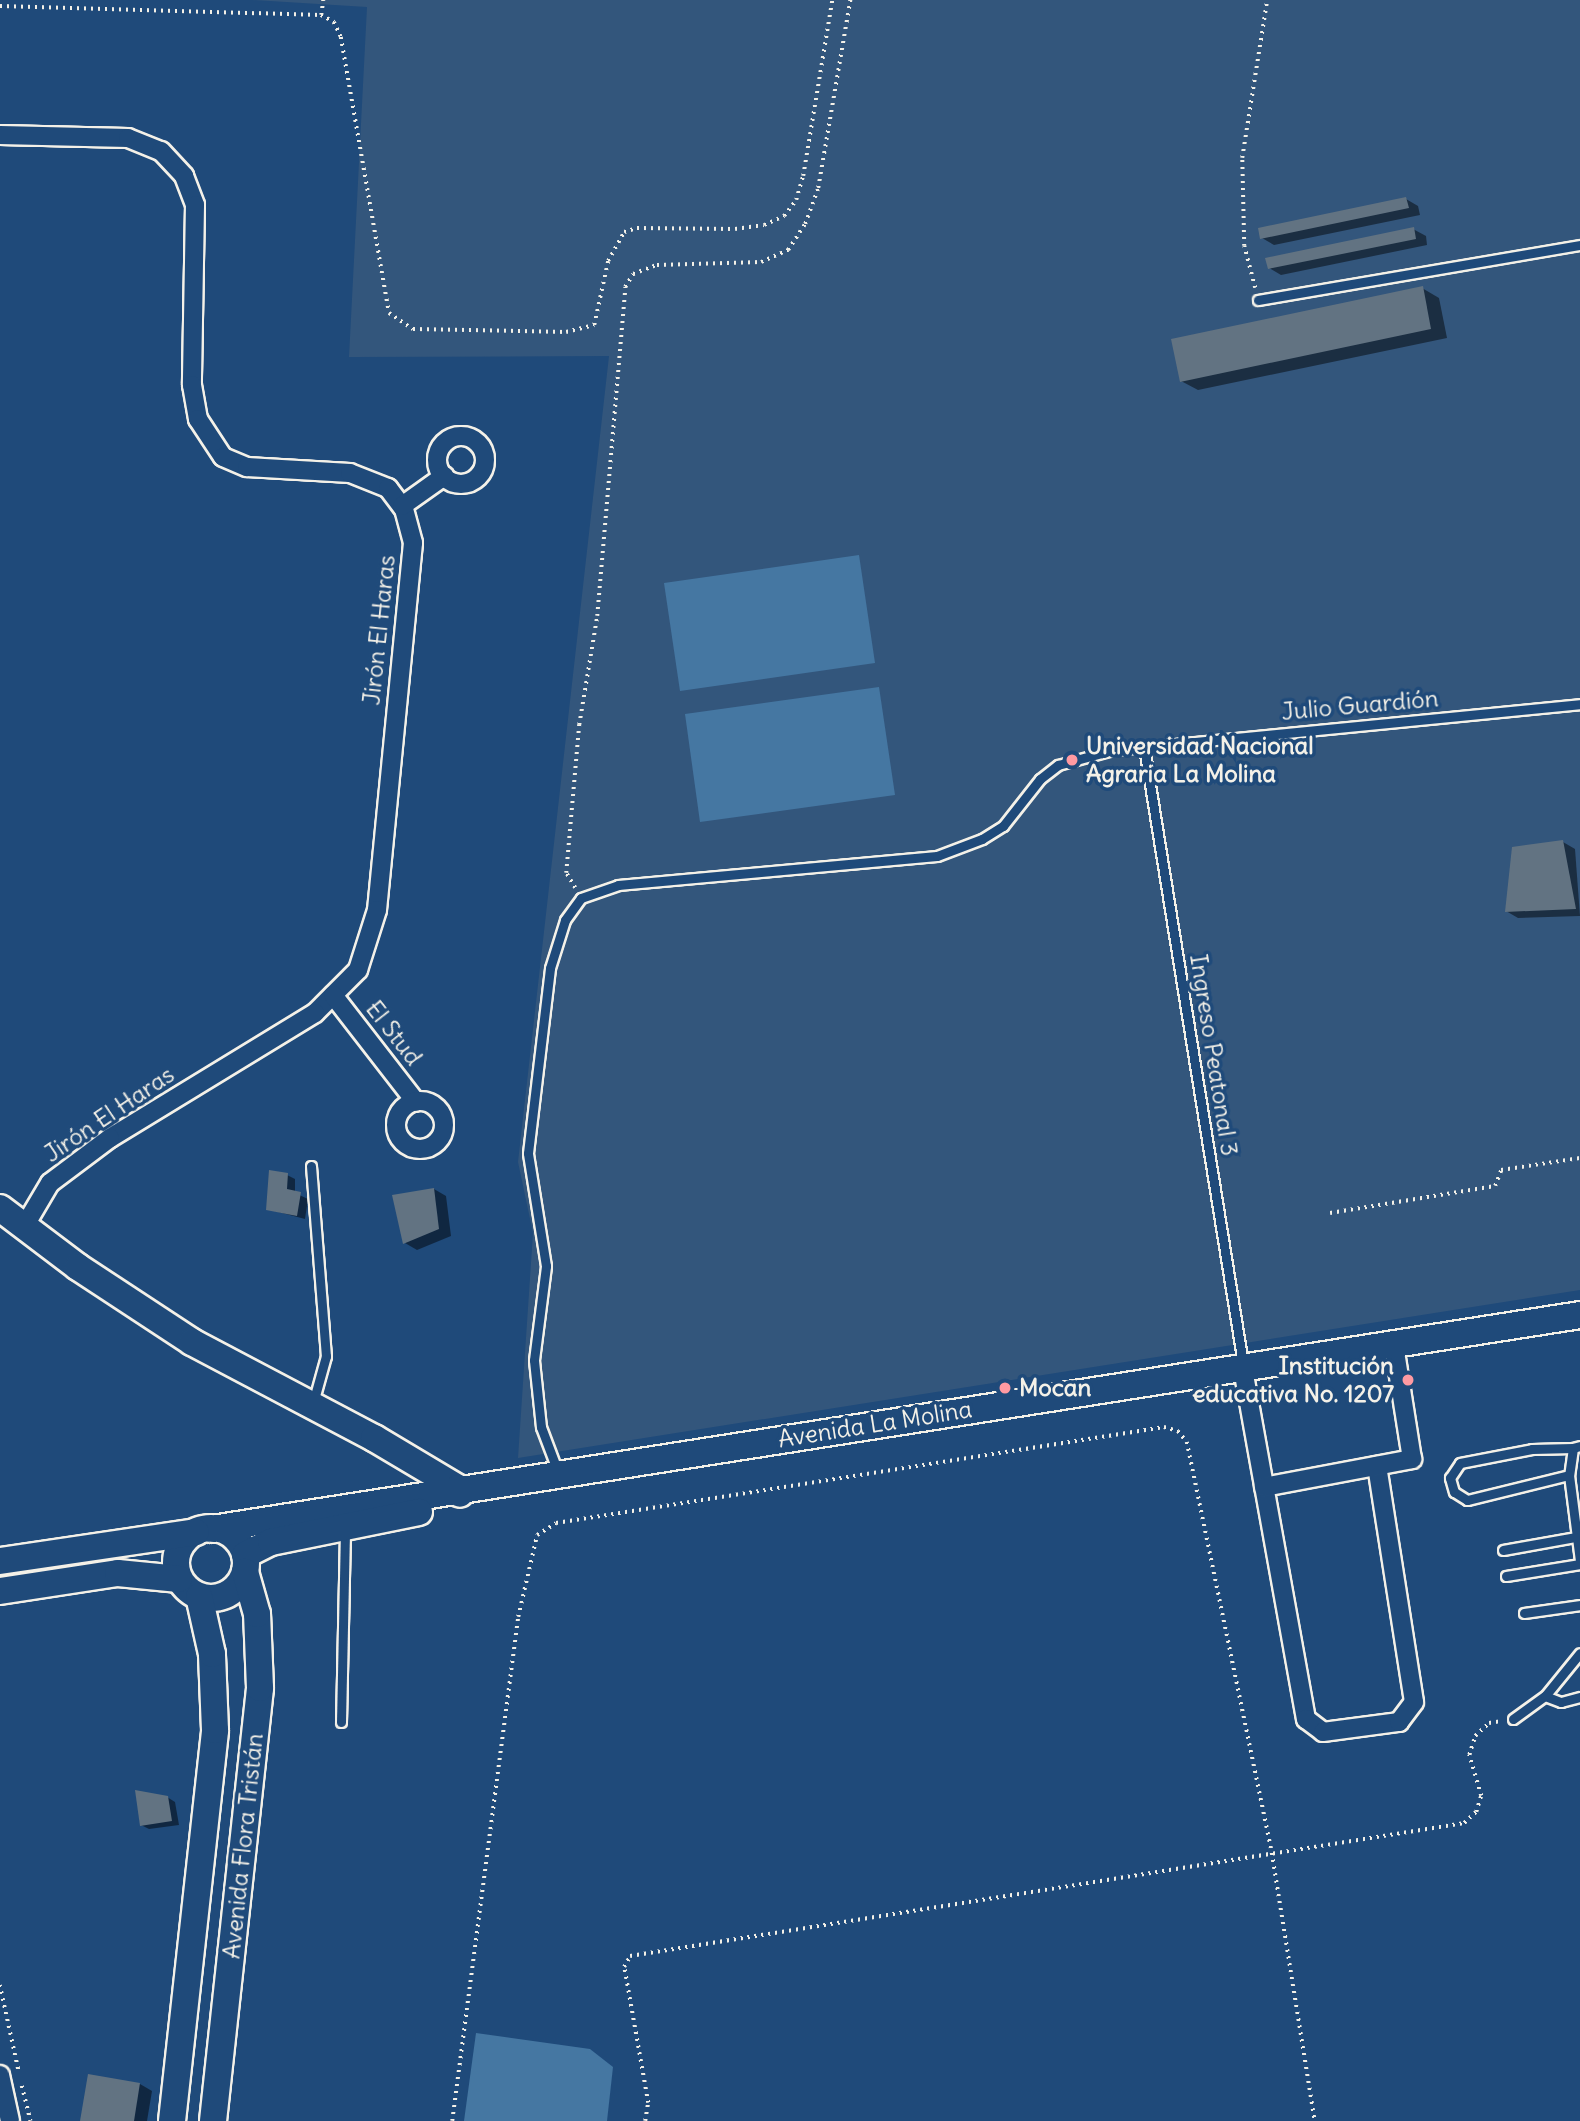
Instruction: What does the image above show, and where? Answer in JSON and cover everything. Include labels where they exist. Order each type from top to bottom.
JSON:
[{"type":"main road","points":[[0,1208],[158,1320],[312,1407],[374,1438],[456,1497]]},
{"type":"main road","name":"Avenida La Molina","points":[[0,1561],[388,1500],[456,1497],[1244,1377],[1396,1353],[1580,1315]]},
{"type":"main road","name":"Avenida La Molina","points":[[1396,1353],[1580,1333]]},
{"type":"main road","name":"Avenida La Molina","points":[[245,1564],[271,1542],[345,1527],[558,1472],[1244,1377]]},
{"type":"main road","points":[[374,1438],[388,1452],[395,1471],[388,1500]]},
{"type":"main road","points":[[0,1591],[118,1573],[179,1579],[199,1596],[222,1596],[240,1582],[245,1564],[236,1539],[204,1530],[178,1550],[179,1579]]},
{"type":"main road","name":"Avenida Flora Tristán","points":[[213,2121],[260,1688],[257,1614],[245,1564]]},
{"type":"main road","name":"Avenida Flora Tristán","points":[[172,2121],[215,1730],[212,1654],[199,1596]]},
{"type":"street","points":[[0,135],[128,138],[161,151],[184,176],[195,205],[192,385],[198,419],[223,457],[247,467],[350,474],[388,488],[402,506],[444,476]]},
{"type":"street","name":"Jirón El Haras","points":[[24,1227],[50,1183],[110,1138],[315,1013],[358,970],[377,910],[413,543],[402,506]]},
{"type":"street","name":"El Stud","points":[[333,995],[416,1102]]},
{"type":"street","points":[[1264,1487],[1412,1460],[1396,1353]]},
{"type":"street","points":[[1244,1377],[1306,1719],[1316,1730],[1330,1733],[1399,1722],[1410,1712],[1414,1692],[1377,1466]]},
{"type":"street","points":[[0,2075],[10,2121]]},
{"type":"lane","points":[[1258,300],[1580,246]]},
{"type":"lane","name":"Julio Guardión","points":[[581,898],[618,886],[937,856],[982,839],[1003,826],[1040,779],[1058,765],[1144,747],[1580,704]]},
{"type":"lane","name":"Ingreso Peatonal 3","points":[[1144,747],[1244,1377]]},
{"type":"lane","points":[[558,1472],[541,1427],[534,1360],[546,1266],[528,1153],[550,968],[565,920],[581,898]]},
{"type":"lane","points":[[311,1166],[326,1356],[312,1407]]},
{"type":"lane","points":[[1506,1576],[1580,1562],[1569,1475],[1576,1447],[1532,1449],[1460,1463],[1450,1478],[1454,1492],[1467,1500],[1569,1475]]},
{"type":"lane","points":[[341,1722],[345,1527]]},
{"type":"lane","points":[[1503,1550],[1575,1537]]},
{"type":"lane","points":[[1524,1613],[1580,1605]]},
{"type":"lane","points":[[1513,1719],[1545,1696],[1580,1653]]},
{"type":"lane","points":[[1545,1696],[1561,1702],[1580,1697]]},
{"type":"path","points":[[127,0],[127,9]]},
{"type":"path","points":[[321,15],[323,0]]},
{"type":"path","points":[[0,6],[321,15],[334,22],[341,37],[389,313],[413,329],[566,332],[594,325],[608,261],[624,232],[637,228],[735,229],[764,225],[784,216],[796,200],[803,176],[832,0]]},
{"type":"path","points":[[581,898],[566,873],[579,725],[597,616],[625,286],[633,274],[657,265],[761,262],[788,250],[805,224],[818,188],[849,0]]},
{"type":"path","points":[[1258,300],[1244,246],[1242,158],[1268,0]]},
{"type":"path","points":[[1330,1213],[1495,1186],[1501,1170],[1580,1157]]},
{"type":"path","points":[[452,2121],[518,1617],[537,1535],[556,1523],[1164,1427],[1178,1430],[1187,1443],[1272,1853],[1315,2121]]},
{"type":"path","points":[[645,2121],[648,2104],[624,1967],[630,1956],[1464,1822],[1476,1812],[1481,1796],[1469,1755],[1475,1736],[1489,1723],[1513,1719]]},
{"type":"path","points":[[0,1985],[31,2121]]},
{"type":"shaded area","name":"Universidad Nacional Agraria La Molina","points":[[252,0],[1580,0],[1580,1290],[518,1458],[533,1233],[518,1162],[609,356],[349,357],[367,7]]},
{"type":"shaded area","points":[[859,555],[875,663],[680,691],[664,583]]},
{"type":"shaded area","points":[[879,687],[895,795],[700,822],[685,714]]},
{"type":"shaded area","points":[[476,2033],[590,2049],[613,2067],[607,2121],[464,2121]]},
{"type":"building","points":[[1406,197],[1409,208],[1260,239],[1258,228]]},
{"type":"building","points":[[1414,227],[1416,239],[1268,269],[1265,258]]},
{"type":"building","points":[[1423,286],[1431,329],[1180,382],[1171,339]]},
{"type":"building","points":[[1563,840],[1576,909],[1505,912],[1512,847]]},
{"type":"building","points":[[269,1170],[288,1173],[287,1189],[301,1192],[297,1216],[266,1210]]},
{"type":"building","points":[[434,1188],[439,1229],[403,1244],[392,1195]]},
{"type":"building","points":[[135,1790],[168,1796],[172,1821],[140,1826]]},
{"type":"building","points":[[88,2074],[140,2083],[134,2121],[80,2121]]},
{"type":"place","name":"Universidad Nacional Agraria La Molina","points":[[1072,760]]},
{"type":"place","name":"Institución educativa No. 1207","points":[[1408,1380]]},
{"type":"place","name":"Mocan","points":[[1005,1388]]}]
